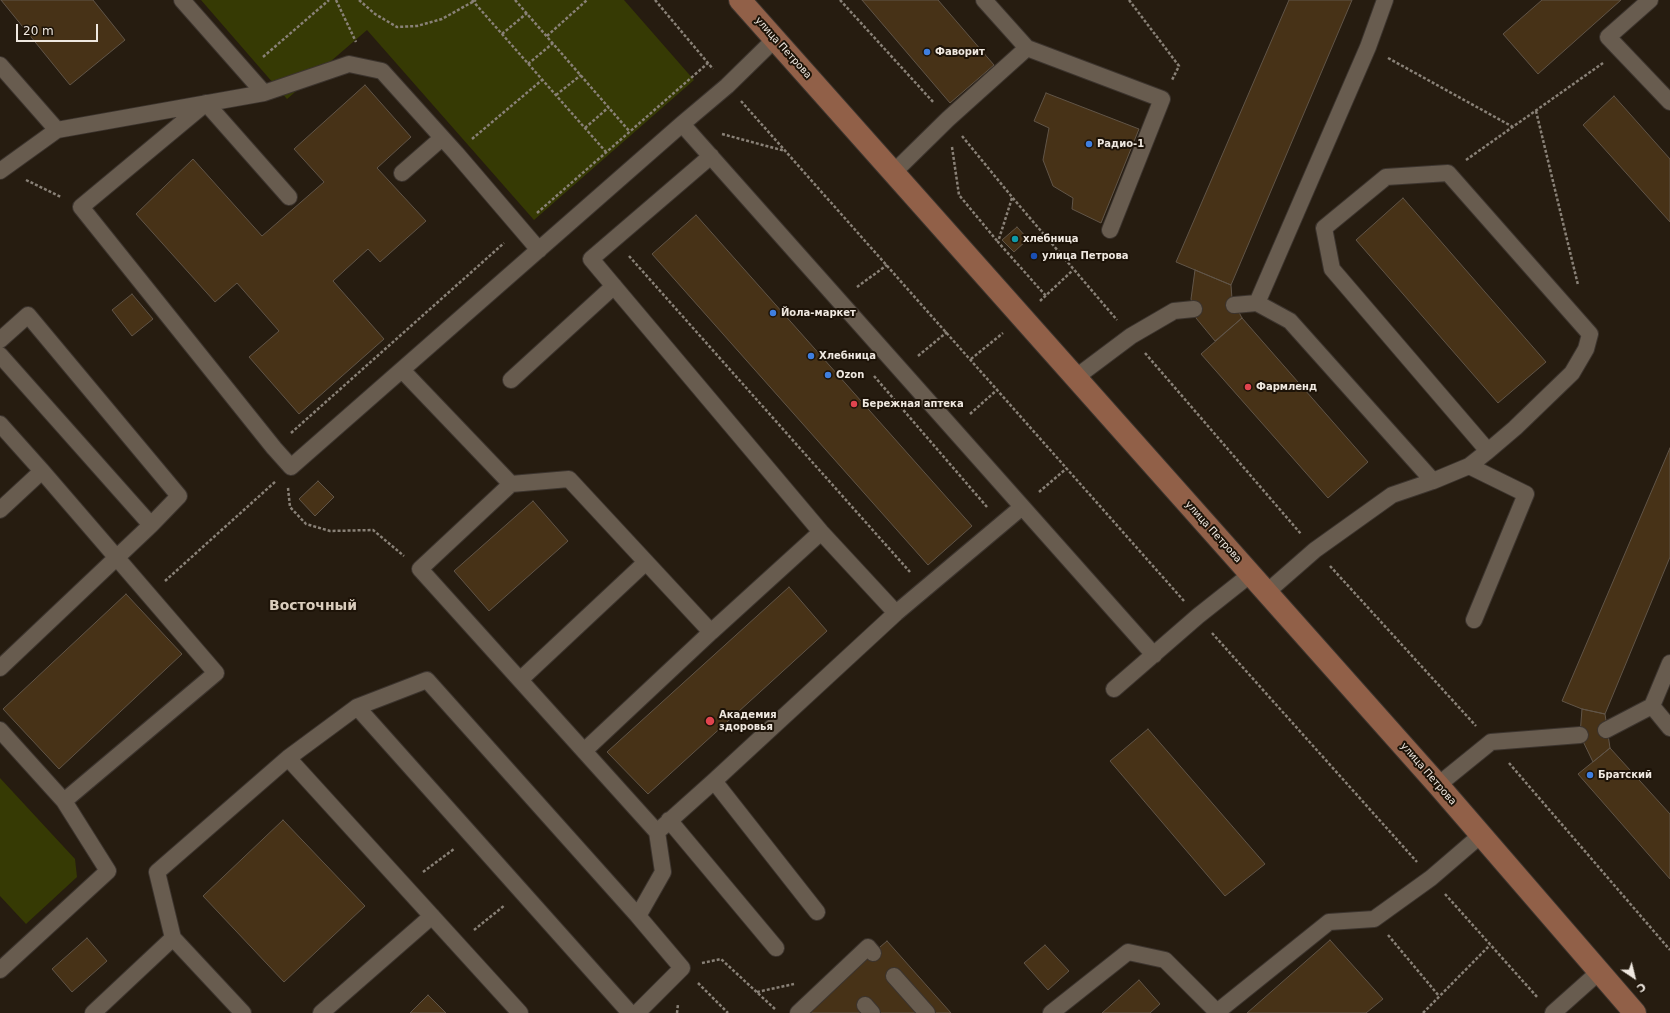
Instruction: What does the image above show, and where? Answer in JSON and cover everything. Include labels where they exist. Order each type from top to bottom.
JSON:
[{"type":"main road","name":"улица Петрова","points":[[740,0],[1438,785],[1635,1013]]},
{"type":"lane","points":[[182,0],[264,93]]},
{"type":"lane","points":[[984,0],[1027,48],[1162,99],[1110,230]]},
{"type":"lane","points":[[1257,302],[1368,47],[1385,0]]},
{"type":"lane","points":[[1650,0],[1608,37],[1670,102]]},
{"type":"lane","points":[[206,103],[81,207],[291,468],[727,86],[775,39]]},
{"type":"lane","points":[[894,172],[948,119],[1027,48]]},
{"type":"lane","points":[[1,168],[57,130],[264,93],[349,64],[382,71],[456,153],[539,250]]},
{"type":"lane","points":[[0,65],[57,130]]},
{"type":"lane","points":[[206,103],[289,196]]},
{"type":"lane","points":[[682,124],[1154,655]]},
{"type":"lane","points":[[402,173],[442,138]]},
{"type":"lane","points":[[711,156],[591,259],[821,532],[896,613]]},
{"type":"lane","points":[[1267,592],[1315,550],[1392,495],[1433,481],[1469,466],[1488,451],[1515,428],[1572,373],[1586,349],[1590,334],[1448,173],[1386,177],[1324,228],[1332,270],[1488,451]]},
{"type":"lane","points":[[511,380],[614,286]]},
{"type":"lane","points":[[1234,305],[1257,302],[1290,320],[1433,481]]},
{"type":"lane","points":[[1075,378],[1131,336],[1174,311],[1194,309]]},
{"type":"lane","points":[[0,340],[28,315],[179,496],[151,525],[0,668]]},
{"type":"lane","points":[[0,356],[151,525]]},
{"type":"lane","points":[[402,370],[511,484]]},
{"type":"lane","points":[[0,424],[150,595],[216,673],[64,801]]},
{"type":"lane","points":[[1469,466],[1526,494],[1474,620]]},
{"type":"lane","points":[[0,510],[42,471]]},
{"type":"lane","points":[[638,916],[663,872],[657,832],[521,679],[420,569],[511,484],[569,479],[711,632]]},
{"type":"lane","points":[[657,832],[896,613],[1022,506]]},
{"type":"lane","points":[[584,751],[711,632],[821,532]]},
{"type":"lane","points":[[521,679],[646,562]]},
{"type":"lane","points":[[1114,689],[1198,616],[1250,574]]},
{"type":"lane","points":[[1606,730],[1652,706],[1670,663]]},
{"type":"lane","points":[[243,1013],[173,938],[157,872],[288,758],[357,707],[427,680],[638,916],[682,968],[637,1013]]},
{"type":"lane","points":[[1652,706],[1670,728]]},
{"type":"lane","points":[[357,707],[630,1013]]},
{"type":"lane","points":[[0,730],[64,801],[108,871],[0,970]]},
{"type":"lane","points":[[1438,785],[1492,742],[1580,735]]},
{"type":"lane","points":[[288,758],[520,1013]]},
{"type":"lane","points":[[714,781],[817,912]]},
{"type":"lane","points":[[669,820],[776,948]]},
{"type":"lane","points":[[1051,1013],[1128,952],[1165,960],[1217,1012],[1329,922],[1374,919],[1431,878],[1481,835]]},
{"type":"lane","points":[[321,1013],[432,916]]},
{"type":"lane","points":[[93,1013],[173,938]]},
{"type":"lane","points":[[798,1013],[868,947],[873,953]]},
{"type":"lane","points":[[1553,1013],[1599,972]]},
{"type":"lane","points":[[894,976],[927,1013]]},
{"type":"path","points":[[246,72],[329,0]]},
{"type":"path","points":[[336,0],[368,68]]},
{"type":"path","points":[[359,0],[375,14],[397,27],[417,26],[442,19],[474,1],[606,152]]},
{"type":"path","points":[[515,0],[630,132]]},
{"type":"path","points":[[547,36],[587,0]]},
{"type":"path","points":[[655,0],[727,86],[1541,1002]]},
{"type":"path","points":[[840,0],[948,119],[1012,197],[1315,550],[1492,742],[1670,950]]},
{"type":"path","points":[[1129,0],[1179,66],[1162,99]]},
{"type":"path","points":[[502,34],[527,13]]},
{"type":"path","points":[[528,64],[553,43]]},
{"type":"path","points":[[1368,47],[1513,127]]},
{"type":"path","points":[[1448,173],[1621,50]]},
{"type":"path","points":[[274,448],[520,228],[708,63]]},
{"type":"path","points":[[556,96],[581,75]]},
{"type":"path","points":[[456,153],[542,80]]},
{"type":"path","points":[[585,128],[609,107]]},
{"type":"path","points":[[1536,111],[1579,288]]},
{"type":"path","points":[[948,119],[959,195],[1046,296]]},
{"type":"path","points":[[719,133],[785,151]]},
{"type":"path","points":[[1,168],[81,207]]},
{"type":"path","points":[[998,242],[1012,197]]},
{"type":"path","points":[[634,250],[628,255],[912,574]]},
{"type":"path","points":[[872,375],[993,515],[1022,506],[1067,468]]},
{"type":"path","points":[[291,468],[288,491],[290,507],[306,524],[330,531],[373,530],[420,569]]},
{"type":"path","points":[[150,595],[291,468]]},
{"type":"path","points":[[404,886],[472,836]]},
{"type":"path","points":[[457,943],[522,891]]},
{"type":"path","points":[[1374,919],[1439,996]]},
{"type":"path","points":[[1422,1013],[1490,944]]},
{"type":"path","points":[[682,968],[721,959],[780,1013]]},
{"type":"path","points":[[682,968],[728,1013]]},
{"type":"path","points":[[757,992],[799,983]]},
{"type":"green space","points":[[201,0],[624,0],[694,80],[534,220],[367,30],[287,99]]},
{"type":"green space","points":[[0,778],[75,859],[77,877],[26,924],[0,896]]},
{"type":"building","points":[[1,0],[93,0],[125,40],[70,85]]},
{"type":"building","points":[[862,0],[938,0],[994,65],[950,103]]},
{"type":"building","points":[[1289,0],[1352,0],[1231,285],[1176,262]]},
{"type":"building","points":[[1542,0],[1621,0],[1538,74],[1503,34]]},
{"type":"building","points":[[365,85],[411,137],[377,168],[426,221],[380,262],[368,249],[333,281],[384,339],[299,414],[249,357],[279,331],[237,283],[215,302],[136,214],[193,159],[262,236],[324,182],[294,149]]},
{"type":"building","name":"Радио-1","points":[[1046,93],[1139,129],[1101,223],[1072,209],[1073,198],[1053,186],[1043,160],[1049,128],[1034,121]]},
{"type":"building","points":[[1614,96],[1670,159],[1670,222],[1583,125]]},
{"type":"building","points":[[1403,198],[1546,362],[1498,403],[1356,240]]},
{"type":"building","points":[[696,215],[972,526],[928,565],[652,254]]},
{"type":"building","name":"хлебница","points":[[1017,227],[1028,239],[1014,252],[1002,240]]},
{"type":"building","points":[[1195,270],[1231,285],[1232,299],[1242,318],[1215,341],[1196,318],[1191,299]]},
{"type":"building","points":[[132,294],[153,319],[132,336],[112,310]]},
{"type":"building","points":[[1242,318],[1368,462],[1328,498],[1201,354]]},
{"type":"building","points":[[1670,448],[1670,557],[1605,714],[1582,709],[1562,701]]},
{"type":"building","points":[[318,481],[334,497],[315,516],[299,499]]},
{"type":"building","points":[[533,501],[568,541],[489,611],[454,571]]},
{"type":"building","points":[[789,587],[827,631],[648,794],[607,752]]},
{"type":"building","points":[[126,594],[182,654],[59,769],[3,709]]},
{"type":"building","points":[[1582,709],[1605,714],[1610,748],[1593,762],[1580,735]]},
{"type":"building","points":[[1148,729],[1265,864],[1225,896],[1110,761]]},
{"type":"building","points":[[1610,748],[1670,814],[1670,879],[1578,774]]},
{"type":"building","points":[[283,820],[365,906],[284,982],[203,896]]},
{"type":"building","points":[[87,938],[107,961],[72,992],[52,969]]},
{"type":"building","points":[[1330,940],[1383,999],[1366,1013],[1247,1013]]},
{"type":"building","points":[[887,941],[951,1013],[804,1013],[873,953]]},
{"type":"building","points":[[1045,945],[1069,971],[1048,990],[1024,963]]},
{"type":"building","points":[[1139,980],[1160,1004],[1150,1013],[1102,1013]]},
{"type":"building","points":[[428,995],[446,1013],[410,1013]]},
{"type":"place","name":"Фаворит","points":[[927,52]]},
{"type":"place","name":"Радио-1","points":[[1089,144]]},
{"type":"place","name":"хлебница","points":[[1015,239]]},
{"type":"place","name":"улица Петрова","points":[[1034,256]]},
{"type":"place","name":"Йола-маркет","points":[[773,313]]},
{"type":"place","name":"Хлебница","points":[[811,356]]},
{"type":"place","name":"Ozon","points":[[828,375]]},
{"type":"place","name":"Фармленд","points":[[1248,387]]},
{"type":"place","name":"Бережная аптека","points":[[854,404]]},
{"type":"place","name":"Академия здоровья","points":[[710,721]]},
{"type":"place","name":"Братский","points":[[1590,775]]},
{"type":"district","name":"Восточный","points":[[313,606]]}]
